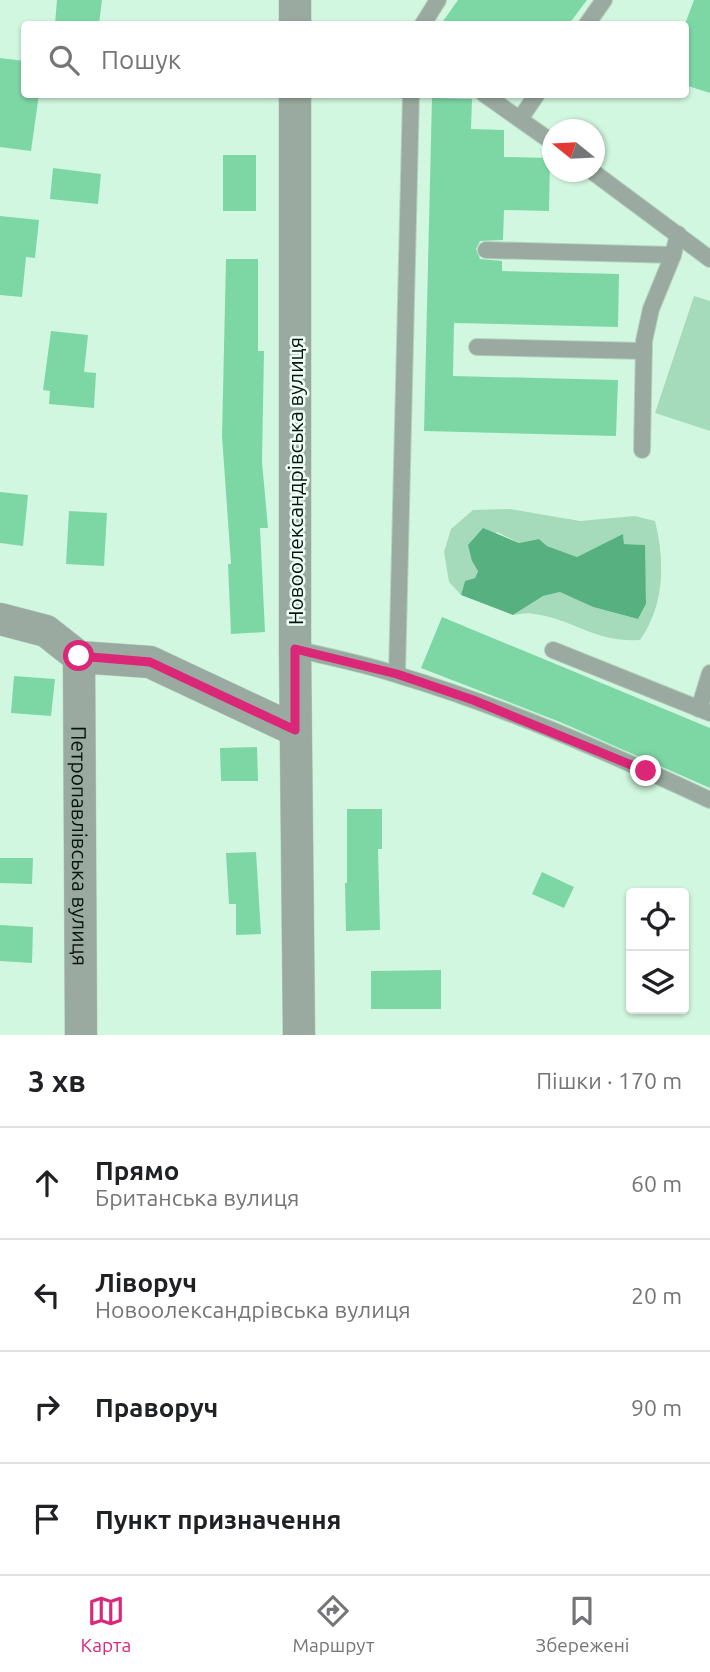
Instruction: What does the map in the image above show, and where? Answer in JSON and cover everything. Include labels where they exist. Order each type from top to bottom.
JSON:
[{"type":"street","points":[[295,0],[295,21]]},
{"type":"street","name":"Новоолександрівська вулиця","points":[[295,98],[295,730],[299,1035]]},
{"type":"street","points":[[0,619],[46,631],[79,656],[150,662],[295,730]]},
{"type":"street","name":"Петропавлівська вулиця","points":[[79,656],[81,1035]]},
{"type":"lane","points":[[425,21],[438,0]]},
{"type":"lane","points":[[589,21],[604,0]]},
{"type":"lane","points":[[397,674],[411,98]]},
{"type":"lane","points":[[490,98],[542,135]]},
{"type":"lane","points":[[520,119],[534,98]]},
{"type":"lane","points":[[605,181],[710,259]]},
{"type":"lane","points":[[642,450],[644,351],[651,309],[673,255],[678,234]]},
{"type":"lane","points":[[486,250],[673,255]]},
{"type":"lane","points":[[477,347],[644,351]]},
{"type":"lane","points":[[295,649],[397,674],[473,700],[710,800]]},
{"type":"lane","points":[[553,650],[704,711],[710,673]]},
{"type":"shaded area","points":[[694,296],[710,301],[710,431],[655,413]]},
{"type":"shaded area","points":[[510,509],[580,521],[635,516],[655,521],[661,582],[654,612],[640,640],[598,635],[532,613],[513,615],[543,596],[560,592],[593,607],[638,619],[646,604],[644,545],[624,544],[623,535],[577,557],[547,546],[539,539],[519,543],[497,532],[472,561],[478,570],[475,578],[465,581],[461,595],[449,582],[444,552],[451,529],[473,510]]},
{"type":"shaded area","points":[[483,528],[519,543],[539,539],[547,546],[577,557],[623,534],[624,544],[645,545],[646,604],[638,619],[593,607],[560,592],[543,596],[513,615],[461,595],[465,581],[475,578],[478,571],[468,545]]},
{"type":"building","points":[[57,0],[102,0],[99,21],[55,21]]},
{"type":"building","points":[[458,0],[587,0],[571,21],[443,21]]},
{"type":"building","points":[[694,0],[710,0],[710,93],[689,86],[689,21],[686,21]]},
{"type":"building","points":[[0,58],[21,61],[21,98],[38,98],[31,151],[0,147]]},
{"type":"building","points":[[432,98],[472,99],[471,129],[504,130],[504,157],[542,158],[542,182],[550,182],[549,211],[504,210],[503,240],[480,241],[476,249],[480,259],[502,261],[502,271],[619,274],[618,327],[454,323],[453,376],[618,380],[616,436],[424,431]]},
{"type":"building","points":[[223,155],[256,155],[256,211],[223,211]]},
{"type":"building","points":[[53,168],[101,174],[98,204],[50,199]]},
{"type":"building","points":[[0,216],[39,220],[35,258],[26,257],[22,297],[0,295]]},
{"type":"building","points":[[226,259],[258,259],[258,351],[264,351],[262,462],[268,528],[260,528],[265,632],[231,634],[228,564],[231,564],[222,436]]},
{"type":"building","points":[[51,331],[88,335],[84,372],[96,373],[94,408],[49,404],[50,391],[43,390]]},
{"type":"building","points":[[0,492],[28,495],[23,546],[0,543]]},
{"type":"building","points":[[69,511],[107,513],[104,566],[66,564]]},
{"type":"building","points":[[442,617],[710,728],[710,788],[560,722],[421,668]]},
{"type":"building","points":[[14,676],[55,679],[51,716],[11,713]]},
{"type":"building","points":[[257,747],[258,781],[221,781],[220,748]]},
{"type":"building","points":[[347,809],[382,809],[382,849],[378,849],[380,930],[346,931]]},
{"type":"building","points":[[256,852],[261,934],[236,935],[236,904],[229,904],[226,853]]},
{"type":"building","points":[[0,858],[33,858],[32,884],[0,883]]},
{"type":"building","points":[[542,872],[574,887],[564,908],[532,894]]},
{"type":"building","points":[[0,925],[33,927],[32,963],[0,961]]},
{"type":"building","points":[[441,970],[441,1009],[371,1009],[371,971]]},
{"type":"route","points":[[79,656],[150,662],[295,730],[295,649],[397,674],[473,700],[646,771]]}]
